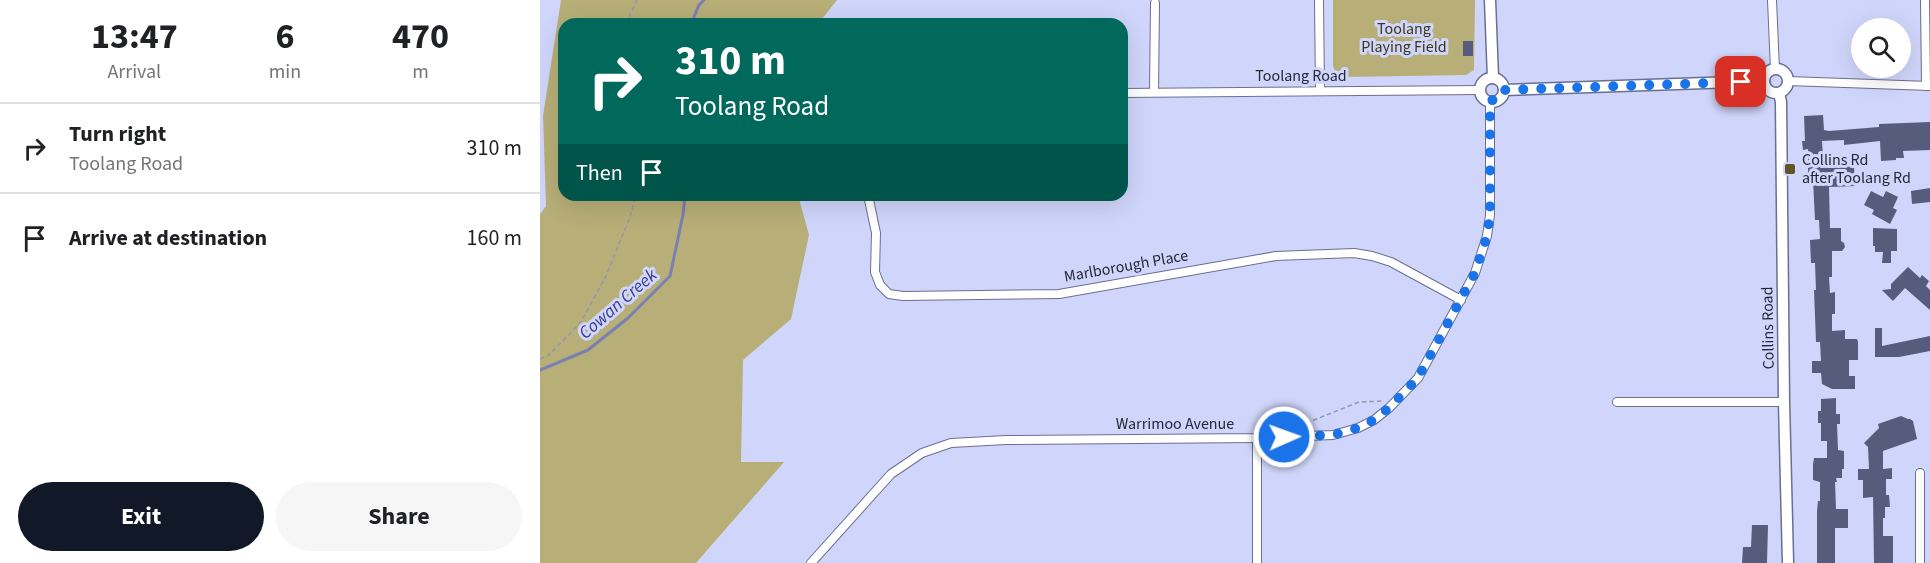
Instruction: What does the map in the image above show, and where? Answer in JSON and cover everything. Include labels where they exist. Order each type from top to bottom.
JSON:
[{"type":"street","points":[[1319,0],[1320,91]]},
{"type":"street","points":[[1490,0],[1493,78]]},
{"type":"street","points":[[1772,0],[1775,70]]},
{"type":"street","points":[[1788,81],[1928,86],[1925,0]]},
{"type":"street","points":[[1154,92],[1155,3]]},
{"type":"street","points":[[1775,70],[1784,73],[1788,81],[1785,89],[1779,93],[1769,90],[1764,81],[1767,74],[1775,70]]},
{"type":"street","points":[[1493,78],[1501,82],[1504,90],[1501,97],[1490,101],[1484,98],[1480,90],[1483,81],[1493,78]]},
{"type":"street","points":[[1504,90],[1764,81]]},
{"type":"street","name":"Toolang Road","points":[[1128,93],[1480,90]]},
{"type":"street","name":"Collins Road","points":[[1779,93],[1781,102],[1788,563]]},
{"type":"street","name":"Warrimoo Avenue","points":[[811,563],[891,474],[911,459],[936,447],[951,443],[1006,440],[1257,438],[1333,435],[1358,428],[1374,420],[1403,396],[1418,378],[1475,273],[1487,236],[1490,215],[1490,101]]},
{"type":"street","name":"Marlborough Place","points":[[869,201],[876,233],[875,272],[880,285],[889,294],[1059,294],[1276,256],[1354,253],[1391,262],[1461,300]]},
{"type":"street","points":[[1617,402],[1784,402]]},
{"type":"street","points":[[1257,438],[1257,563]]},
{"type":"street","points":[[1920,473],[1920,563]]},
{"type":"path","points":[[630,18],[637,0]]},
{"type":"path","points":[[540,359],[548,356],[581,322],[606,276],[630,218],[634,201]]},
{"type":"path","points":[[1284,437],[1284,430],[1305,425],[1359,402],[1383,402]]},
{"type":"green space","points":[[561,0],[837,0],[823,18],[558,18]]},
{"type":"green space","name":"Toolang Playing Field","points":[[1333,0],[1475,0],[1474,70],[1466,75],[1344,77],[1336,72],[1333,66]]},
{"type":"green space","points":[[558,19],[558,201],[800,201],[809,235],[791,319],[743,360],[741,462],[784,462],[696,563],[540,563],[540,214],[546,206],[543,116]]},
{"type":"building","points":[[1463,41],[1473,41],[1473,56],[1463,56]]},
{"type":"building","points":[[1823,115],[1824,130],[1829,131],[1879,127],[1879,124],[1930,122],[1930,150],[1903,151],[1904,158],[1896,158],[1896,160],[1881,161],[1880,141],[1844,145],[1844,140],[1822,141],[1823,157],[1831,157],[1832,162],[1841,162],[1841,164],[1854,167],[1855,186],[1829,187],[1830,228],[1841,228],[1841,241],[1845,247],[1842,251],[1832,251],[1832,277],[1829,277],[1830,293],[1835,292],[1832,331],[1845,330],[1845,339],[1857,339],[1858,342],[1858,360],[1849,360],[1849,376],[1855,376],[1855,389],[1832,389],[1822,384],[1821,373],[1812,373],[1812,361],[1821,361],[1820,342],[1816,342],[1815,263],[1811,263],[1810,240],[1820,239],[1819,220],[1815,220],[1813,180],[1808,180],[1808,149],[1803,150],[1802,141],[1805,141],[1804,116]]},
{"type":"building","points":[[1930,188],[1930,202],[1912,204],[1911,191]]},
{"type":"building","points":[[1871,191],[1883,197],[1886,191],[1898,197],[1893,208],[1897,210],[1890,224],[1872,214],[1874,210],[1864,205]]},
{"type":"building","points":[[1873,228],[1897,229],[1897,251],[1891,251],[1891,263],[1882,263],[1883,252],[1875,252]]},
{"type":"building","points":[[1908,267],[1920,278],[1922,275],[1929,281],[1926,286],[1930,290],[1930,310],[1905,288],[1893,301],[1882,290],[1891,289],[1891,284]]},
{"type":"building","points":[[1875,328],[1882,328],[1882,346],[1930,336],[1930,351],[1899,357],[1875,357]]},
{"type":"building","points":[[1836,398],[1836,414],[1840,414],[1840,424],[1837,424],[1838,450],[1844,451],[1844,469],[1842,469],[1842,478],[1836,478],[1837,482],[1835,482],[1836,509],[1848,509],[1848,528],[1835,528],[1835,563],[1817,563],[1817,511],[1818,501],[1820,501],[1820,482],[1813,480],[1813,464],[1814,458],[1827,458],[1827,441],[1821,441],[1818,411],[1821,411],[1821,399]]},
{"type":"building","points":[[1901,416],[1913,421],[1917,439],[1883,451],[1883,469],[1892,468],[1892,479],[1886,479],[1886,495],[1889,495],[1890,507],[1885,507],[1883,536],[1893,536],[1893,563],[1874,563],[1873,497],[1863,498],[1863,480],[1858,480],[1858,469],[1869,469],[1868,447],[1864,443],[1879,428],[1878,424]]},
{"type":"building","points":[[1752,525],[1768,525],[1767,563],[1742,563],[1743,547],[1751,547]]},
{"type":"waterway","name":"Cowan Creek","points":[[694,18],[699,5],[704,0]]},
{"type":"waterway","name":"Cowan Creek","points":[[540,370],[588,350],[628,318],[670,276],[684,201]]},
{"type":"place","name":"Collins Rd after Toolang Rd","points":[[1790,169]]},
{"type":"route","points":[[1284,437],[1333,435],[1358,428],[1374,420],[1389,408],[1418,378],[1482,256],[1490,215],[1490,101],[1498,100],[1504,90],[1741,82]]}]
